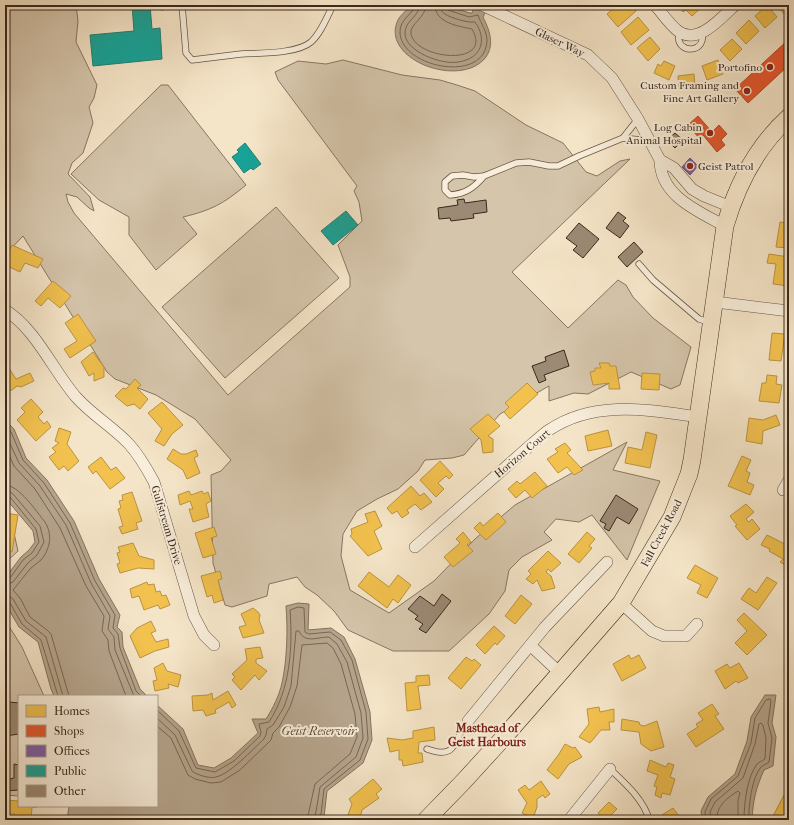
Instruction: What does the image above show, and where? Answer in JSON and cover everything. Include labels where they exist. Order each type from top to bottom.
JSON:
[{"type":"main road","name":"Fall Creek Road","points":[[428,819],[463,782],[621,603],[672,517],[681,496],[692,460],[725,226],[738,190],[751,164],[770,136],[789,117]]},
{"type":"street","name":"Glaser Way","points":[[482,5],[588,55],[612,78],[638,119],[660,160],[660,170],[670,189],[680,200],[690,207],[725,226]]},
{"type":"street","points":[[655,5],[679,31],[697,34],[710,27],[735,5]]},
{"type":"street","name":"Glaser Way","points":[[660,160],[674,168],[692,189],[704,196],[731,207]]},
{"type":"street","points":[[715,302],[789,311]]},
{"type":"street","name":"Gulfstream Drive","points":[[5,310],[21,322],[31,334],[77,398],[91,412],[129,444],[143,462],[154,482],[198,625],[204,636],[214,645]]},
{"type":"street","name":"Horizon Court","points":[[416,547],[532,443],[550,429],[563,422],[594,411],[628,408],[699,417]]},
{"type":"street","points":[[783,490],[789,480]]},
{"type":"street","points":[[468,721],[530,645],[606,562]]},
{"type":"street","points":[[621,603],[652,631],[664,636],[686,636],[697,624]]},
{"type":"street","points":[[530,645],[560,673]]},
{"type":"street","points":[[569,820],[610,769]]},
{"type":"lane","points":[[182,5],[186,54],[192,60],[287,51],[299,48],[310,42],[320,30],[333,5]]},
{"type":"lane","points":[[623,138],[638,119]]},
{"type":"lane","points":[[484,176],[472,188],[460,194],[450,195],[445,190],[445,182],[452,176],[463,174],[474,177],[484,176],[516,163],[529,162],[549,166],[558,166],[623,138],[650,141]]},
{"type":"lane","points":[[639,264],[654,280],[699,319],[712,323]]},
{"type":"lane","points":[[427,749],[437,753],[447,752],[455,746],[460,730],[468,721]]},
{"type":"lane","points":[[610,769],[642,804],[648,814],[648,820]]},
{"type":"shaded area","points":[[5,5],[76,5],[78,21],[76,42],[97,85],[94,98],[89,107],[93,123],[83,153],[72,163],[68,174],[90,197],[94,211],[77,197],[66,194],[68,202],[74,213],[228,395],[350,287],[350,277],[338,245],[362,221],[359,202],[354,191],[357,186],[278,80],[275,72],[298,61],[326,64],[343,60],[402,75],[440,80],[475,91],[526,125],[563,143],[586,172],[597,176],[620,161],[630,159],[512,272],[568,328],[618,280],[626,285],[633,297],[653,318],[691,347],[680,385],[671,389],[631,372],[588,394],[574,393],[549,401],[549,386],[500,414],[464,455],[452,458],[425,460],[418,471],[398,489],[357,511],[343,534],[341,556],[350,590],[389,613],[434,581],[475,539],[515,505],[627,442],[613,470],[660,481],[627,560],[592,515],[579,522],[556,519],[544,532],[552,540],[522,557],[509,570],[505,591],[489,614],[449,651],[393,651],[348,630],[334,611],[317,595],[305,587],[297,577],[269,584],[267,596],[232,607],[225,605],[213,563],[211,475],[221,471],[231,460],[195,419],[156,395],[115,379],[107,372],[23,236],[5,255]]},
{"type":"shaded area","points":[[161,85],[168,85],[246,185],[217,206],[183,217],[197,234],[156,270],[129,235],[129,217],[99,200],[71,174]]},
{"type":"shaded area","points":[[276,207],[339,278],[225,378],[162,307]]},
{"type":"shaded area","points":[[5,507],[11,520],[18,551],[5,563]]},
{"type":"shaded area","points":[[5,620],[22,647],[44,695],[18,695],[18,796],[5,795]]},
{"type":"water","points":[[413,5],[443,5],[472,13],[475,5],[489,5],[483,17],[491,42],[489,52],[486,57],[474,66],[459,71],[442,70],[426,66],[411,58],[400,47],[395,34],[399,18]]},
{"type":"water","points":[[5,420],[14,429],[26,458],[47,480],[74,521],[99,579],[120,615],[117,627],[122,632],[123,647],[140,689],[146,695],[54,695],[38,642],[19,627],[5,603],[5,578],[35,542],[33,531],[5,496]]},
{"type":"water","name":"Geist Reservoir","points":[[298,603],[309,604],[308,630],[331,628],[344,637],[355,659],[370,712],[372,740],[363,763],[327,791],[324,817],[320,820],[67,820],[69,807],[158,807],[158,706],[183,729],[198,765],[214,768],[231,758],[258,733],[252,719],[266,719],[276,702],[282,683],[287,645],[286,606]]},
{"type":"water","points":[[765,695],[776,695],[772,723],[776,737],[773,766],[764,770],[761,776],[755,794],[752,820],[702,820],[701,811],[708,797],[735,774],[747,741],[751,717]]},
{"type":"building: Homes","points":[[617,5],[626,5],[629,8],[632,6],[636,11],[618,27],[607,14]]},
{"type":"building: Homes","points":[[704,5],[692,16],[686,10],[683,12],[677,6]]},
{"type":"building: Homes","points":[[767,5],[777,17],[765,28],[755,16]]},
{"type":"building: Homes","points":[[776,5],[789,5],[789,12],[785,15]]},
{"type":"building: Homes","points":[[638,17],[649,30],[631,45],[621,32]]},
{"type":"building: Homes","points":[[749,20],[759,31],[746,44],[736,33]]},
{"type":"building: Homes","points":[[650,37],[660,49],[648,61],[637,48]]},
{"type":"building: Homes","points":[[732,39],[742,49],[730,61],[720,50]]},
{"type":"building: Homes","points":[[718,60],[723,74],[707,80],[702,66]]},
{"type":"building: Homes","points":[[664,61],[675,66],[669,80],[654,73],[658,64],[661,66]]},
{"type":"building: Homes","points":[[694,74],[695,88],[679,90],[678,76]]},
{"type":"building: Homes","points":[[780,222],[789,223],[789,248],[776,247]]},
{"type":"building: Homes","points":[[12,245],[43,259],[38,268],[25,263],[20,272],[5,265],[5,259]]},
{"type":"building: Homes","points":[[769,254],[789,257],[789,286],[773,284],[776,264],[767,263]]},
{"type":"building: Homes","points":[[53,281],[71,296],[60,308],[48,298],[41,306],[35,301]]},
{"type":"building: Homes","points":[[78,314],[96,341],[70,358],[64,349],[77,341],[65,323]]},
{"type":"building: Homes","points":[[772,333],[785,334],[781,361],[769,360]]},
{"type":"building: Homes","points":[[93,352],[104,367],[104,377],[94,381],[94,373],[89,376],[81,362]]},
{"type":"building: Homes","points":[[599,363],[609,363],[610,366],[616,366],[620,389],[609,389],[609,383],[593,385],[590,372],[595,371],[595,368],[601,368]]},
{"type":"building: Homes","points":[[9,368],[16,379],[30,373],[34,381],[21,387],[17,386],[12,390],[5,392],[5,371]]},
{"type":"building: Homes","points":[[642,373],[660,374],[659,390],[641,389]]},
{"type":"building: Homes","points":[[767,375],[777,376],[776,384],[782,385],[779,403],[759,401],[762,383],[766,383]]},
{"type":"building: Homes","points":[[135,379],[141,385],[137,388],[148,399],[140,409],[134,404],[127,406],[115,396],[123,388],[126,389]]},
{"type":"building: Homes","points":[[527,383],[538,394],[510,419],[504,412],[509,407],[505,403]]},
{"type":"building: Homes","points":[[31,399],[43,412],[38,417],[44,424],[47,421],[51,427],[36,441],[17,420],[25,412],[21,408]]},
{"type":"building: Homes","points":[[162,402],[183,425],[172,434],[164,446],[155,441],[162,429],[148,413]]},
{"type":"building: Homes","points":[[488,414],[500,426],[488,436],[493,439],[493,452],[483,453],[481,440],[470,429]]},
{"type":"building: Homes","points":[[776,415],[780,425],[763,431],[762,444],[746,441],[749,418],[763,420]]},
{"type":"building: Homes","points":[[59,428],[71,432],[67,444],[79,461],[68,471],[64,466],[59,470],[49,457],[56,452],[52,448],[59,443],[55,441]]},
{"type":"building: Homes","points":[[608,430],[612,446],[588,451],[585,436]]},
{"type":"building: Homes","points":[[646,432],[657,435],[650,468],[625,463],[628,447],[642,450]]},
{"type":"building: Homes","points":[[565,443],[571,450],[567,453],[583,470],[574,475],[567,467],[558,473],[547,459],[558,452],[555,449]]},
{"type":"building: Homes","points":[[173,449],[181,454],[186,454],[196,450],[198,456],[194,458],[200,473],[187,479],[183,470],[167,459]]},
{"type":"building: Homes","points":[[742,456],[751,460],[746,471],[750,473],[747,482],[754,485],[750,495],[728,486]]},
{"type":"building: Homes","points":[[101,457],[111,470],[116,467],[125,478],[110,489],[96,471],[93,474],[88,467]]},
{"type":"building: Homes","points":[[440,461],[453,475],[449,479],[446,476],[438,483],[444,489],[436,497],[420,480]]},
{"type":"building: Homes","points":[[535,472],[547,486],[532,498],[525,490],[516,498],[508,489],[517,481],[520,484]]},
{"type":"building: Homes","points":[[411,486],[420,496],[424,493],[432,502],[421,510],[415,504],[407,510],[409,513],[402,518],[397,511],[392,514],[387,508]]},
{"type":"building: Homes","points":[[189,491],[191,495],[202,491],[204,494],[208,492],[211,501],[206,504],[209,517],[193,522],[189,509],[193,509],[190,501],[180,505],[178,495]]},
{"type":"building: Homes","points":[[132,492],[142,521],[136,523],[138,529],[122,534],[119,527],[123,526],[118,509],[121,508],[119,501],[123,500],[122,495]]},
{"type":"building: Homes","points":[[746,504],[754,512],[746,519],[749,522],[752,519],[760,529],[747,540],[735,526],[737,525],[730,516]]},
{"type":"building: Homes","points":[[375,511],[382,526],[374,531],[382,549],[368,556],[350,536],[352,534],[351,529],[368,522],[365,514]]},
{"type":"building: Homes","points":[[5,513],[18,515],[12,552],[5,551]]},
{"type":"building: Homes","points":[[498,513],[506,522],[486,540],[474,528],[480,522],[483,526]]},
{"type":"building: Homes","points":[[214,527],[217,536],[211,538],[216,554],[203,558],[195,533]]},
{"type":"building: Homes","points":[[463,532],[471,542],[467,545],[473,551],[453,567],[444,557],[460,543],[456,539]]},
{"type":"building: Homes","points":[[587,532],[595,539],[589,546],[592,548],[579,563],[568,554]]},
{"type":"building: Homes","points":[[767,535],[789,546],[789,563],[787,566],[780,562],[783,559],[769,551],[770,549],[761,545]]},
{"type":"building: Homes","points":[[133,543],[139,556],[154,560],[154,569],[138,568],[120,573],[117,564],[120,563],[117,553],[120,552],[118,547]]},
{"type":"building: Homes","points":[[548,551],[561,563],[551,572],[548,569],[546,572],[551,576],[555,588],[542,591],[537,580],[533,584],[526,579],[531,574],[528,571]]},
{"type":"building: Homes","points":[[695,565],[718,578],[707,598],[697,593],[701,585],[687,578]]},
{"type":"building: Homes","points":[[220,571],[222,579],[218,580],[223,600],[214,603],[212,595],[207,597],[201,576]]},
{"type":"building: Homes","points":[[369,572],[389,587],[398,575],[411,585],[398,603],[393,599],[387,608],[358,586]]},
{"type":"building: Homes","points":[[767,577],[777,583],[758,610],[741,599],[749,588],[756,593]]},
{"type":"building: Homes","points":[[147,582],[148,585],[154,584],[156,592],[160,591],[162,596],[166,595],[170,605],[160,609],[158,605],[144,610],[139,596],[132,598],[130,589]]},
{"type":"building: Homes","points":[[521,595],[532,604],[515,624],[505,616]]},
{"type":"building: Homes","points":[[253,608],[260,615],[259,620],[264,633],[243,638],[239,627],[246,625],[241,614]]},
{"type":"building: Homes","points":[[744,613],[767,635],[747,655],[735,643],[747,631],[737,620]]},
{"type":"building: Homes","points":[[151,621],[156,631],[151,633],[156,642],[168,639],[169,647],[155,651],[140,658],[130,636],[137,628]]},
{"type":"building: Homes","points":[[494,626],[505,636],[497,645],[495,643],[485,654],[476,645]]},
{"type":"building: Homes","points":[[260,647],[263,658],[256,659],[256,663],[267,671],[259,680],[255,675],[241,690],[232,680],[235,677],[232,674],[247,660],[245,649]]},
{"type":"building: Homes","points":[[629,655],[631,659],[639,655],[646,668],[622,681],[613,664]]},
{"type":"building: Homes","points":[[466,657],[472,661],[474,659],[481,665],[461,689],[448,678]]},
{"type":"building: Homes","points":[[163,663],[167,671],[181,675],[178,687],[168,684],[169,688],[155,691],[153,681],[157,680],[154,668]]},
{"type":"building: Homes","points":[[739,663],[748,678],[738,683],[736,681],[725,689],[715,671],[727,664],[730,668]]},
{"type":"building: Homes","points":[[429,675],[430,685],[418,686],[421,709],[407,711],[405,683],[416,682],[416,676]]},
{"type":"building: Homes","points":[[228,691],[236,705],[232,708],[229,702],[215,710],[216,713],[206,716],[203,710],[193,711],[192,696],[208,695],[212,693],[213,700]]},
{"type":"building: Homes","points":[[712,704],[719,714],[715,716],[724,729],[696,747],[687,734],[698,727],[696,724],[703,720],[698,713]]},
{"type":"building: Homes","points":[[599,707],[600,712],[614,709],[614,722],[609,722],[610,730],[601,730],[590,743],[579,737],[589,724],[587,709]]},
{"type":"building: Homes","points":[[622,719],[639,722],[640,725],[644,726],[657,721],[664,747],[651,751],[641,744],[639,732],[621,730]]},
{"type":"building: Homes","points":[[434,727],[435,740],[419,742],[418,753],[422,753],[423,762],[403,766],[402,760],[399,760],[399,750],[390,752],[387,738],[402,740],[413,738],[413,731]]},
{"type":"building: Homes","points":[[565,744],[573,748],[575,747],[582,757],[569,764],[558,779],[547,770]]},
{"type":"building: Homes","points":[[650,760],[666,767],[668,763],[674,765],[670,777],[675,779],[670,795],[662,793],[661,798],[655,795],[657,787],[654,786],[658,775],[647,771]]},
{"type":"building: Homes","points":[[373,779],[382,789],[376,794],[379,798],[362,810],[360,820],[346,820],[352,804],[349,799]]},
{"type":"building: Homes","points":[[541,781],[550,794],[545,798],[543,795],[537,799],[537,807],[533,818],[522,813],[527,803],[518,790],[525,785],[529,790]]},
{"type":"building: Homes","points":[[784,795],[789,797],[789,820],[771,820]]},
{"type":"building: Homes","points":[[5,800],[18,801],[18,807],[32,807],[31,820],[15,820],[15,814],[5,814]]},
{"type":"building: Homes","points":[[609,802],[617,809],[608,818],[608,820],[604,820],[598,813]]},
{"type":"building: Homes","points":[[673,808],[682,820],[666,820],[662,815]]},
{"type":"building: Shops","points":[[789,39],[789,65],[748,103],[735,89]]},
{"type":"building: Shops","name":"Log Cabin Animal Hospital","points":[[698,116],[712,132],[719,125],[727,134],[721,140],[725,145],[717,152],[703,135],[699,138],[688,125]]},
{"type":"building: Offices","name":"Geist Patrol","points":[[690,158],[698,166],[690,175],[682,167]]},
{"type":"building: Public","points":[[132,5],[150,5],[152,29],[160,28],[162,59],[93,66],[90,35],[134,31]]},
{"type":"building: Public","points":[[150,5],[177,5],[177,8],[161,10],[161,6],[150,7]]},
{"type":"building: Public","points":[[245,143],[261,164],[253,170],[251,168],[244,173],[232,157],[239,152],[237,150]]},
{"type":"building: Public","points":[[346,211],[358,225],[333,245],[321,231]]},
{"type":"building: Other","points":[[675,133],[683,140],[675,148],[667,140]]},
{"type":"building: Other","points":[[464,199],[465,203],[486,200],[487,212],[473,214],[474,218],[451,221],[450,218],[439,219],[438,208],[458,205],[457,200]]},
{"type":"building: Other","points":[[618,212],[626,218],[623,221],[629,226],[620,238],[606,228]]},
{"type":"building: Other","points":[[579,223],[599,239],[583,258],[573,250],[577,246],[566,238]]},
{"type":"building: Other","points":[[634,242],[643,252],[627,267],[618,257]]},
{"type":"building: Other","points":[[564,350],[569,366],[544,375],[546,380],[539,383],[532,366],[546,361],[545,357]]},
{"type":"building: Other","points":[[616,495],[638,509],[629,524],[617,517],[609,531],[604,528],[606,524],[600,521]]},
{"type":"building: Other","points":[[442,594],[451,601],[426,633],[419,629],[423,624],[415,619],[418,616],[408,609],[420,596],[434,606]]},
{"type":"building: Other","points":[[9,702],[18,703],[18,734],[5,736]]},
{"type":"building: Other","points":[[14,764],[18,765],[18,790],[5,791],[5,780],[14,778]]},
{"type":"place","name":"Portofino","points":[[770,67]]},
{"type":"place","name":"Custom Framing and Fine Art Gallery","points":[[747,91]]},
{"type":"place","name":"Log Cabin Animal Hospital","points":[[710,133]]},
{"type":"place","name":"Geist Patrol","points":[[690,166]]},
{"type":"district","name":"Masthead of Geist Harbours","points":[[487,735]]}]
